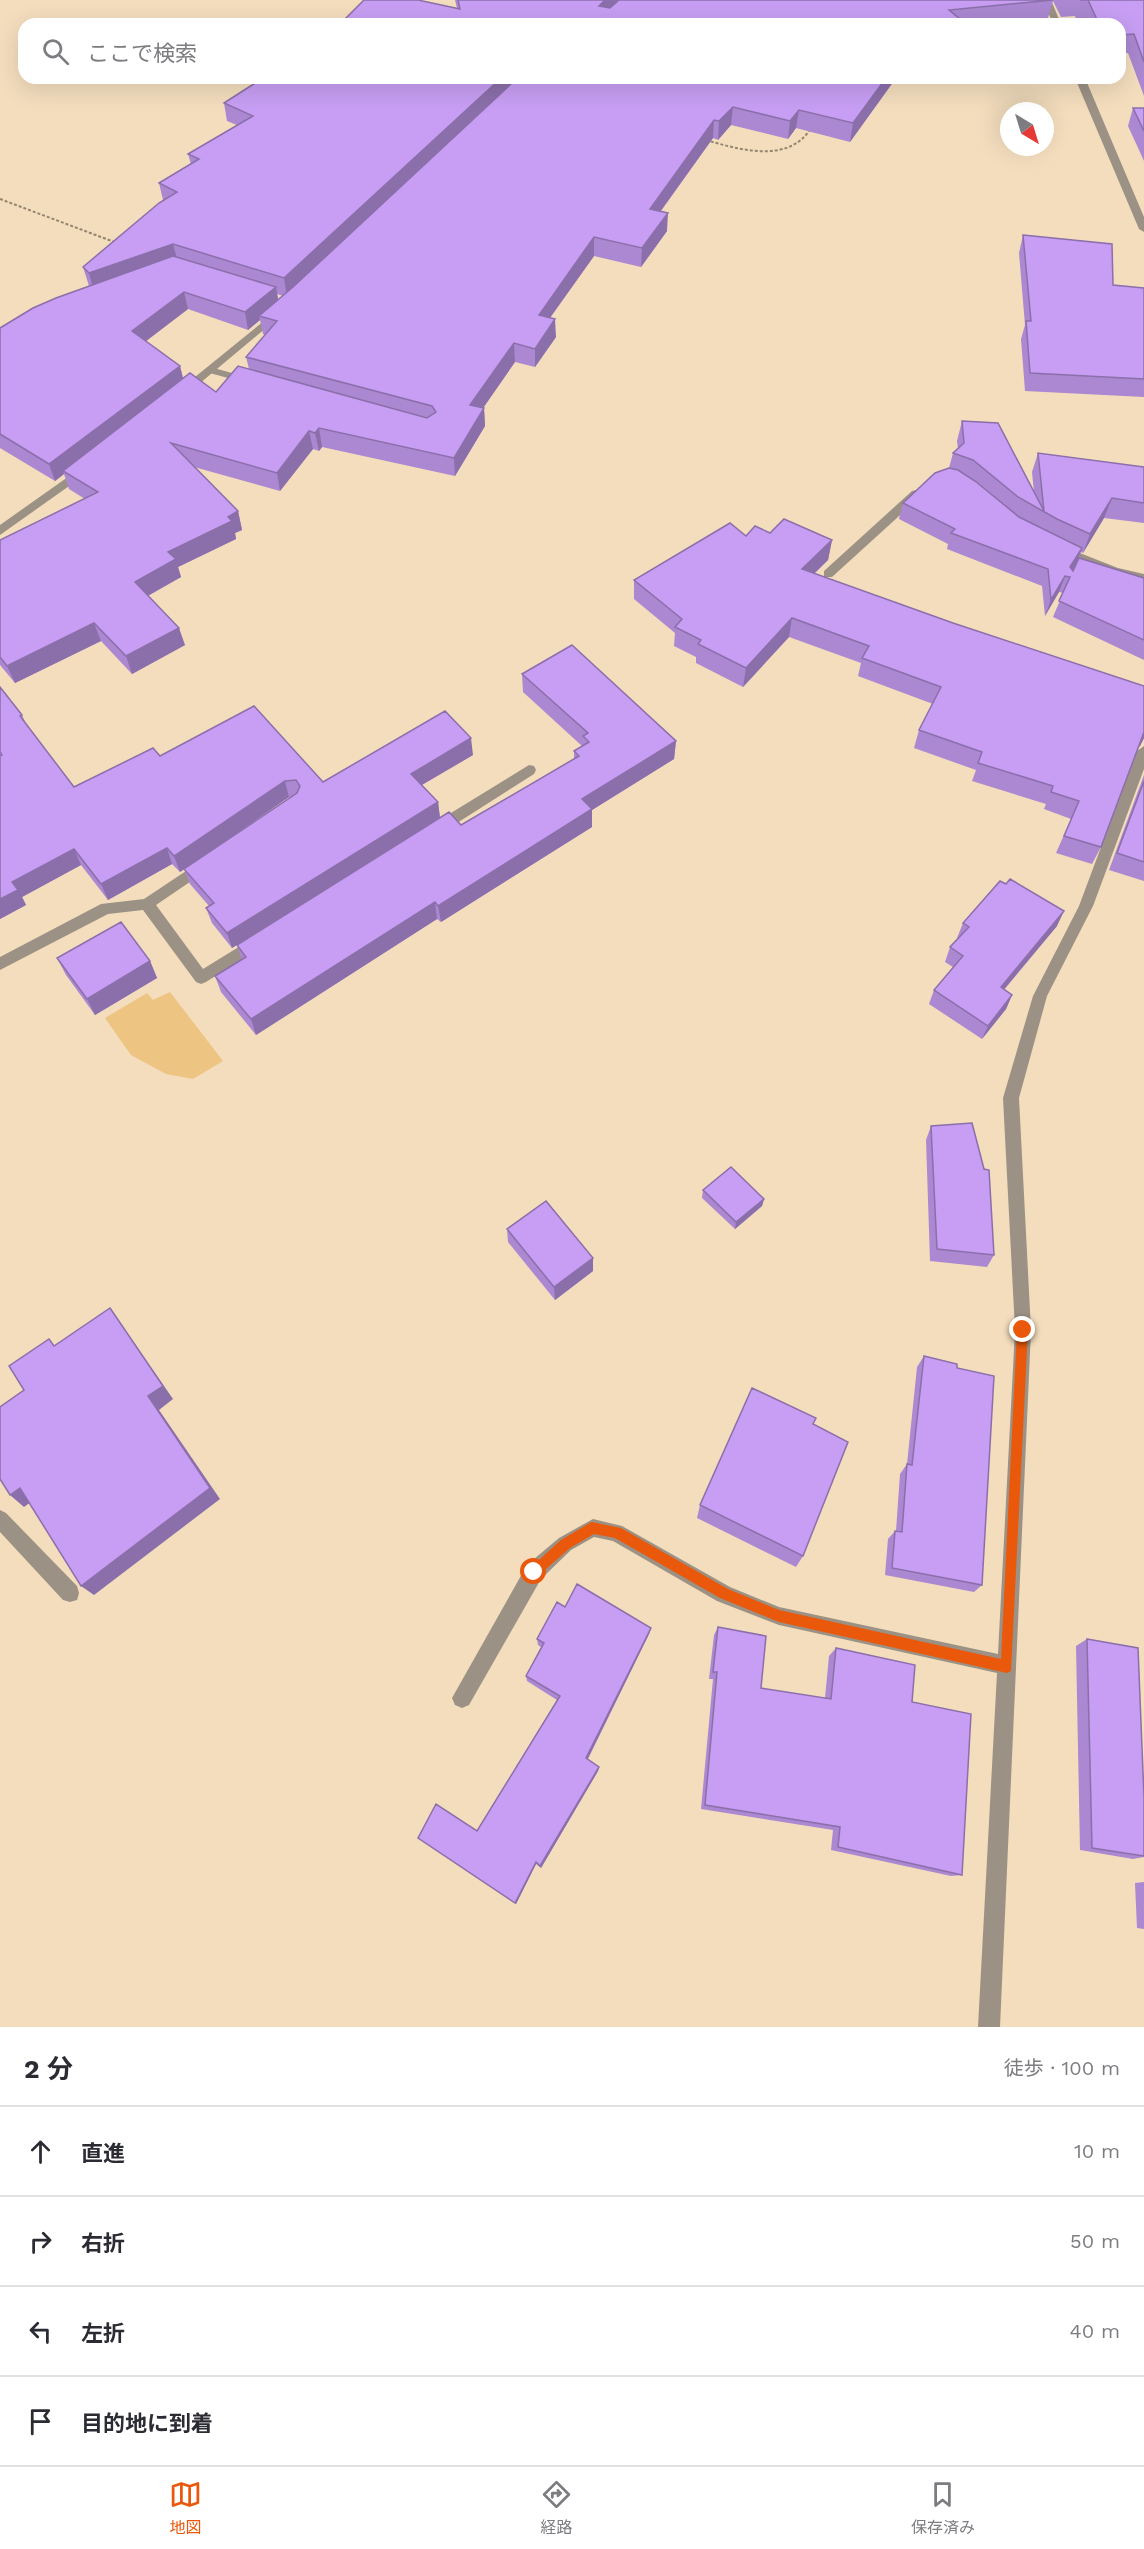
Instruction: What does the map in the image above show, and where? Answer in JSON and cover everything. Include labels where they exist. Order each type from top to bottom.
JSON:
[{"type":"street","points":[[1047,0],[1054,18]]},
{"type":"street","points":[[1083,84],[1144,229]]},
{"type":"street","points":[[171,402],[282,309]]},
{"type":"street","points":[[210,370],[267,386]]},
{"type":"street","points":[[0,531],[90,464]]},
{"type":"street","points":[[828,574],[926,484]]},
{"type":"street","points":[[1052,545],[1115,572],[1144,578]]},
{"type":"street","points":[[989,2027],[1023,1330],[1011,1098],[1040,996],[1086,906],[1144,752]]},
{"type":"street","points":[[430,833],[529,770]]},
{"type":"street","points":[[0,964],[106,908],[147,904],[216,856]]},
{"type":"street","points":[[147,904],[201,978],[271,934]]},
{"type":"street","points":[[0,1520],[70,1593]]},
{"type":"street","points":[[462,1698],[534,1572],[566,1544],[592,1528],[616,1532],[724,1594],[779,1616],[1007,1666]]},
{"type":"path","points":[[699,138],[732,148],[764,152],[803,140],[816,119]]},
{"type":"path","points":[[0,199],[125,246]]},
{"type":"shaded area","points":[[170,992],[223,1061],[193,1079],[166,1074],[131,1055],[105,1018],[147,993],[153,1000]]},
{"type":"building","points":[[364,0],[418,0],[460,9],[458,0],[605,0],[599,6],[610,8],[619,0],[1053,0],[949,10],[959,18],[346,18]]},
{"type":"building","points":[[1088,0],[1144,0],[1144,62],[1134,34],[1126,35],[1126,18],[1096,18]]},
{"type":"building","points":[[254,84],[494,84],[284,278],[173,244],[89,273],[83,267],[159,203],[177,192],[159,183],[199,159],[188,154],[253,116],[224,103]]},
{"type":"building","points":[[511,84],[882,84],[853,123],[799,110],[790,121],[733,107],[719,121],[714,120],[650,209],[668,213],[642,248],[594,237],[539,315],[555,319],[535,349],[514,343],[470,405],[484,408],[454,458],[319,428],[315,433],[309,431],[277,473],[171,443],[238,511],[228,517],[232,521],[168,552],[176,559],[135,582],[179,628],[126,656],[94,623],[7,666],[0,657],[0,540],[98,492],[63,471],[190,373],[216,392],[238,366],[427,418],[436,412],[432,406],[246,357],[277,321],[259,316]]},
{"type":"building","points":[[1133,108],[1144,108],[1144,131]]},
{"type":"building","points":[[1023,235],[1112,244],[1113,285],[1144,288],[1144,379],[1030,373],[1026,321],[1031,321]]},
{"type":"building","points":[[173,256],[276,287],[245,312],[184,292],[132,331],[180,366],[49,464],[0,434],[0,328],[33,308],[56,298]]},
{"type":"building","points":[[962,421],[998,423],[1044,511],[1038,453],[1144,467],[1144,503],[1112,498],[1090,534],[1057,519],[1018,497],[973,460],[953,453],[964,443]]},
{"type":"building","points":[[949,468],[958,470],[975,481],[1019,517],[1082,548],[1070,567],[1073,571],[1079,558],[1144,578],[1144,640],[1059,601],[1070,577],[1065,576],[1051,600],[1048,569],[951,533],[955,529],[903,503],[935,473]]},
{"type":"building","points":[[784,519],[832,540],[802,569],[953,623],[1144,686],[1144,732],[1101,847],[1064,836],[1079,801],[1051,792],[1053,786],[978,763],[982,752],[919,730],[941,687],[862,658],[869,646],[792,618],[746,668],[698,644],[701,640],[675,627],[682,619],[634,580],[730,523],[746,536],[755,526],[770,533]]},
{"type":"building","points":[[572,645],[676,741],[582,799],[592,809],[438,906],[435,902],[251,1019],[215,976],[246,957],[237,945],[449,812],[461,825],[579,756],[574,751],[589,742],[583,736],[588,733],[522,674]]},
{"type":"building","points":[[0,687],[74,787],[153,748],[160,756],[254,706],[323,782],[445,711],[471,738],[411,774],[438,802],[227,933],[206,908],[214,903],[184,869],[297,793],[300,786],[296,780],[285,781],[174,856],[167,848],[101,884],[74,849],[12,882],[18,890],[0,899],[0,756],[2,755],[0,752]]},
{"type":"building","points":[[1144,781],[1144,862],[1117,853]]},
{"type":"building","points":[[1010,879],[1064,911],[1001,987],[1012,995],[988,1026],[934,990],[963,956],[950,947],[969,927],[963,923],[1000,881],[1006,884]]},
{"type":"building","points":[[121,922],[150,961],[87,999],[57,958]]},
{"type":"building","points":[[972,1123],[984,1169],[989,1170],[994,1255],[937,1249],[931,1126]]},
{"type":"building","points":[[731,1167],[764,1199],[736,1222],[703,1190]]},
{"type":"building","points":[[546,1201],[593,1258],[554,1287],[507,1229]]},
{"type":"building","points":[[110,1308],[163,1386],[148,1396],[210,1488],[81,1586],[20,1488],[10,1495],[0,1479],[0,1407],[24,1390],[9,1366],[49,1339],[54,1346]]},
{"type":"building","points":[[924,1356],[957,1364],[957,1368],[994,1376],[982,1585],[892,1568],[895,1531],[902,1532],[907,1464],[912,1465]]},
{"type":"building","points":[[752,1388],[816,1418],[813,1424],[848,1442],[803,1556],[700,1505]]},
{"type":"building","points":[[577,1584],[651,1628],[586,1758],[599,1767],[540,1866],[536,1862],[515,1903],[418,1838],[436,1804],[477,1831],[560,1696],[526,1676],[544,1643],[537,1639],[557,1602],[565,1607]]},
{"type":"building","points":[[718,1627],[766,1636],[761,1688],[831,1699],[836,1648],[915,1665],[912,1702],[971,1714],[962,1875],[838,1847],[840,1827],[705,1805],[717,1672],[713,1672]]},
{"type":"building","points":[[1087,1639],[1138,1648],[1144,1856],[1092,1848]]},
{"type":"route","points":[[534,1572],[566,1544],[592,1528],[616,1532],[724,1594],[779,1616],[1007,1666],[1023,1330]]}]
